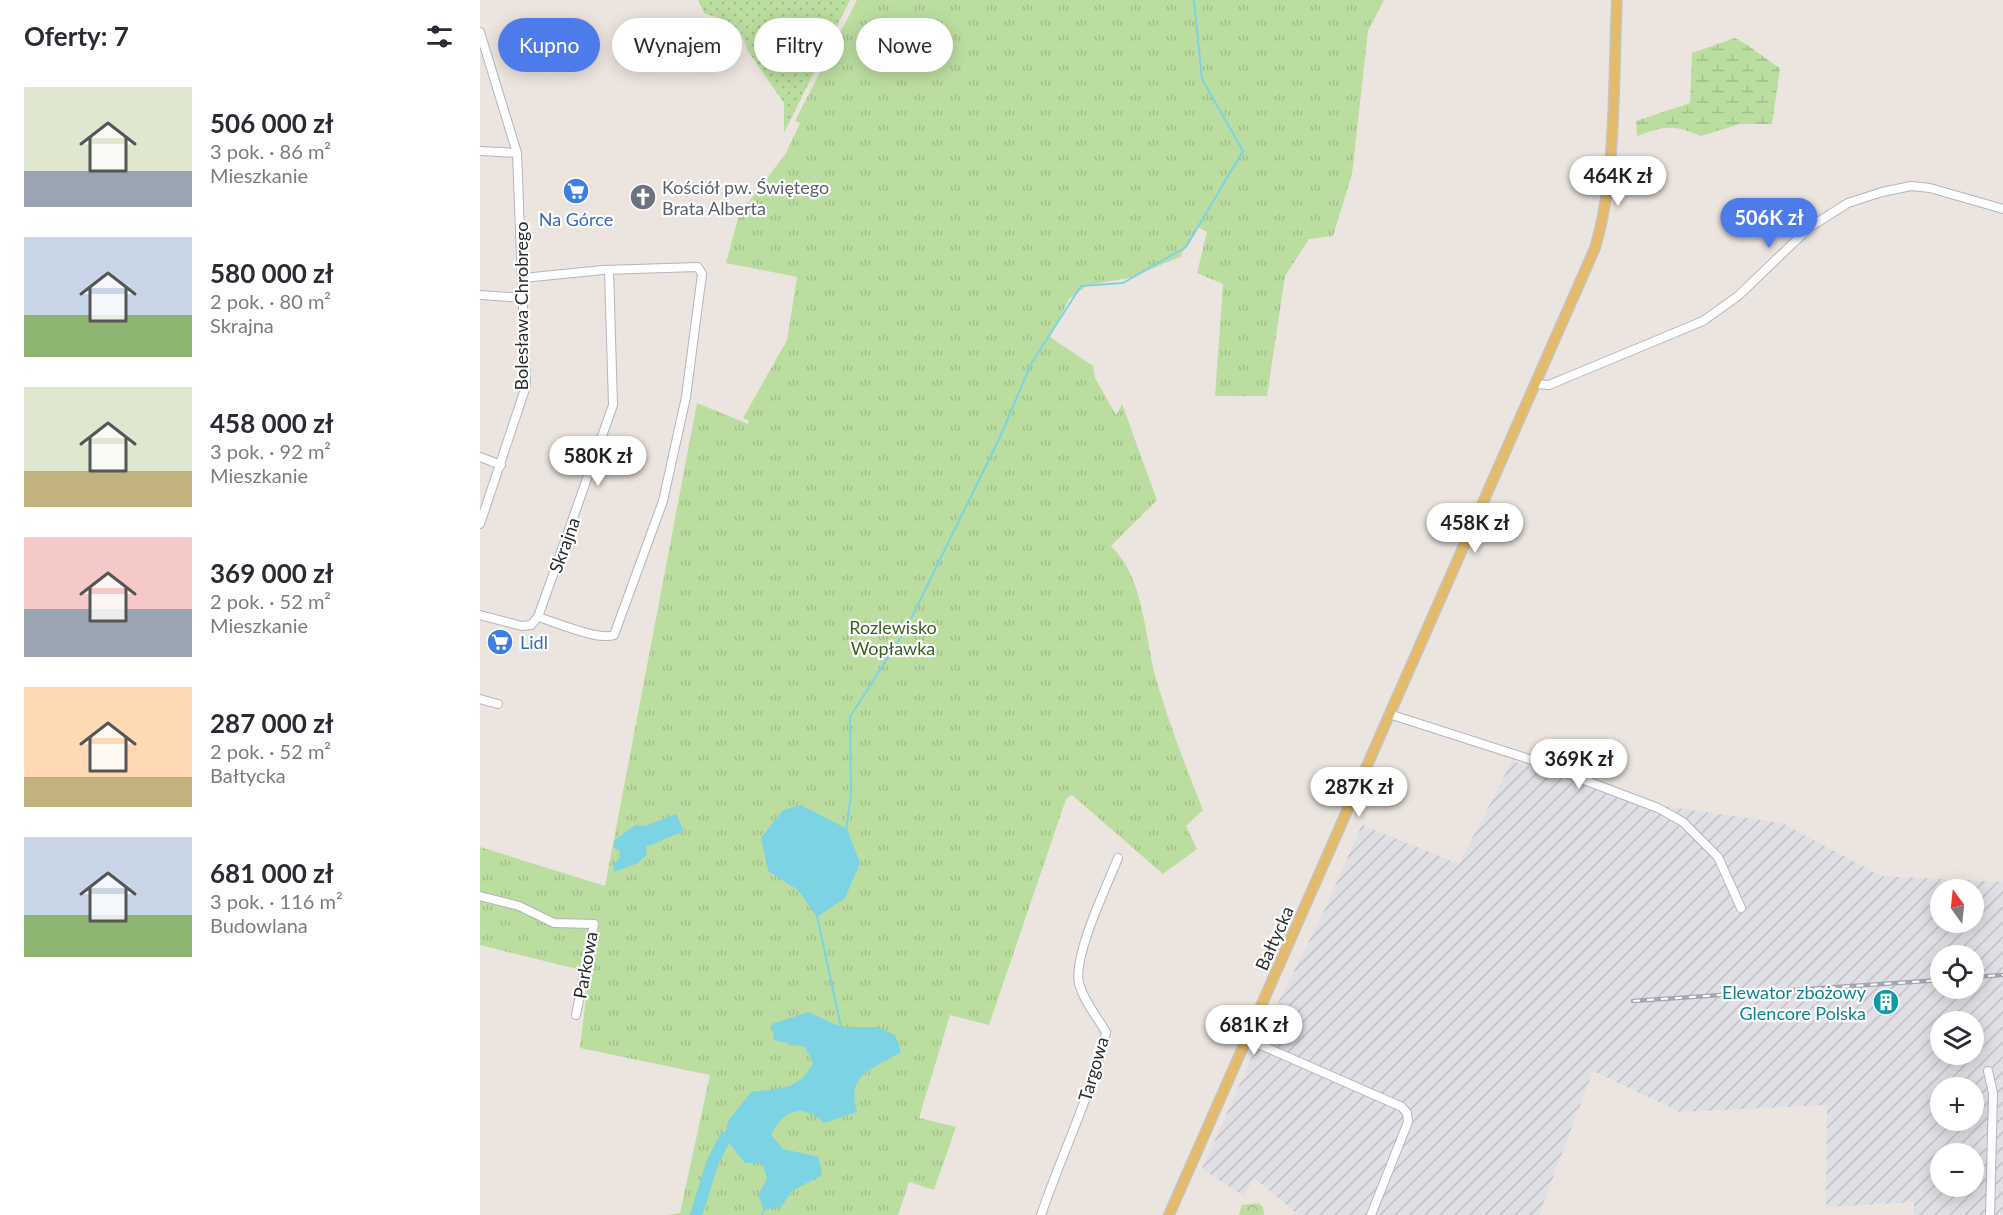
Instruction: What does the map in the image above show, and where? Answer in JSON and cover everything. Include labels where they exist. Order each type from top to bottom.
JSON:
[{"type":"main road","name":"Bałtycka","points":[[1169,1215],[1595,248],[1603,216],[1608,180],[1617,0]]},
{"type":"street","name":"Bolesława Chrobrego","points":[[480,32],[517,153],[526,386],[480,524]]},
{"type":"street","points":[[480,151],[517,153]]},
{"type":"street","points":[[1536,384],[1549,385],[1703,321],[1738,296],[1810,227],[1848,203],[1911,186],[1930,188],[2003,209]]},
{"type":"street","points":[[480,615],[522,626],[531,625],[538,617],[592,633],[609,637],[614,635],[663,501],[686,397],[702,274],[698,267],[609,270],[523,278]]},
{"type":"street","name":"Skrajna","points":[[538,617],[613,405],[609,270]]},
{"type":"street","points":[[480,295],[524,298]]},
{"type":"street","points":[[480,457],[501,465]]},
{"type":"street","points":[[480,699],[498,704]]},
{"type":"street","points":[[1389,714],[1526,758],[1658,808],[1683,822],[1718,857],[1742,908]]},
{"type":"street","name":"Targowa","points":[[1041,1215],[1059,1161],[1085,1101],[1105,1038],[1106,1032],[1079,984],[1078,970],[1081,952],[1118,858]]},
{"type":"street","name":"Parkowa","points":[[480,896],[519,906],[554,923],[594,924],[576,1015]]},
{"type":"street","points":[[1247,1038],[1378,1096],[1401,1107],[1407,1113],[1408,1122],[1371,1215]]},
{"type":"street","points":[[1988,1071],[1993,1093],[1990,1215]]},
{"type":"shaded area","points":[[1512,761],[1635,802],[1782,823],[1881,876],[1942,879],[1930,879],[1930,933],[1984,933],[1984,881],[2003,882],[2003,1215],[1914,1215],[1914,1202],[1826,1207],[1827,1105],[1680,1112],[1593,1071],[1539,1215],[1299,1215],[1254,1178],[1244,1196],[1202,1169],[1258,1043],[1324,911],[1362,825],[1459,864]]},
{"type":"green space","points":[[698,0],[850,0],[841,18],[754,18],[754,60],[742,36],[742,18],[718,18],[704,13]]},
{"type":"green space","name":"Rozlewisko Wopławka","points":[[857,0],[1384,0],[1368,31],[1352,174],[1333,236],[1309,239],[1285,276],[1267,396],[1215,396],[1223,284],[1197,273],[1207,232],[1198,227],[1180,257],[1129,278],[1088,285],[1069,299],[1050,337],[1093,366],[1095,378],[1116,415],[1122,404],[1157,500],[1111,546],[1122,559],[1137,591],[1161,696],[1203,810],[1186,826],[1197,849],[1163,874],[1072,795],[1066,799],[989,1025],[950,1015],[919,1118],[956,1127],[934,1190],[909,1182],[898,1215],[667,1215],[680,1213],[710,1075],[580,1048],[589,972],[480,945],[480,847],[605,886],[697,403],[748,424],[749,421],[743,418],[787,340],[797,277],[726,263],[739,215],[786,153],[800,123],[795,121],[820,72],[844,72],[844,25]]},
{"type":"green space","points":[[1735,38],[1780,68],[1772,124],[1740,124],[1701,136],[1669,128],[1637,136],[1636,121],[1690,103],[1692,53]]},
{"type":"green space","points":[[763,72],[814,72],[784,133],[784,103]]},
{"type":"green space","points":[[1258,1203],[1263,1207],[1264,1215],[1239,1215],[1242,1205]]},
{"type":"water","points":[[801,805],[847,829],[860,863],[845,898],[817,917],[798,890],[768,871],[761,838],[783,810]]},
{"type":"water","points":[[676,814],[684,831],[646,847],[647,854],[638,863],[614,872],[613,864],[620,858],[619,850],[614,848],[614,841],[635,825],[645,826]]},
{"type":"water","points":[[808,1012],[841,1027],[877,1027],[895,1035],[901,1052],[871,1069],[858,1081],[855,1089],[857,1112],[824,1123],[809,1113],[801,1111],[781,1119],[771,1135],[783,1149],[819,1157],[822,1175],[792,1191],[781,1207],[764,1210],[758,1195],[767,1179],[762,1163],[745,1163],[725,1138],[728,1121],[751,1092],[788,1086],[801,1079],[807,1072],[813,1063],[805,1047],[774,1040],[772,1024]]},
{"type":"waterway","points":[[846,831],[851,795],[850,717],[905,631],[1000,437],[1032,362],[1081,286],[1123,283],[1186,247],[1243,151],[1202,79],[1194,0]]},
{"type":"waterway","points":[[817,916],[841,1027]]},
{"type":"waterway","points":[[696,1215],[713,1161],[725,1138]]},
{"type":"waterway","points":[[762,1215],[765,1207]]},
{"type":"railway","points":[[1984,976],[2003,975]]},
{"type":"railway","points":[[1633,1001],[1930,981]]},
{"type":"place","name":"Na Górce","points":[[576,191]]},
{"type":"place","name":"Kościół pw. Świętego Brata Alberta","points":[[643,197]]},
{"type":"place","name":"Lidl","points":[[500,642]]},
{"type":"place","name":"Elewator zbożowy Glencore Polska","points":[[1886,1002]]}]
